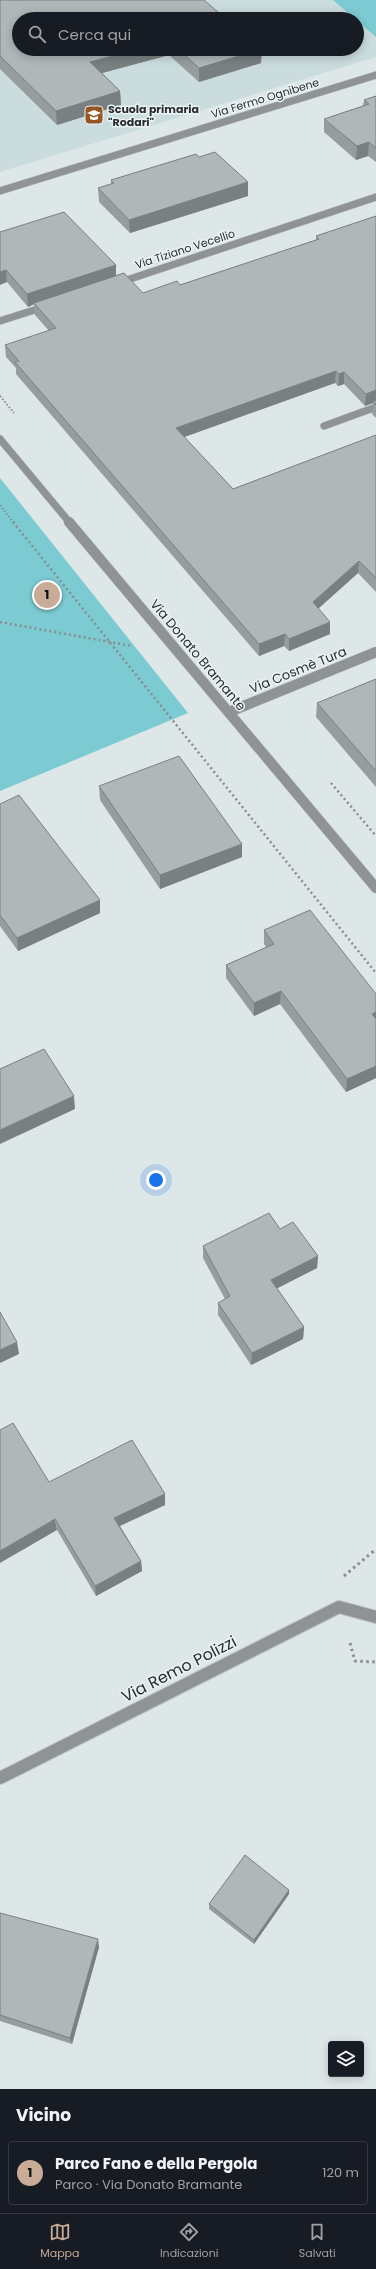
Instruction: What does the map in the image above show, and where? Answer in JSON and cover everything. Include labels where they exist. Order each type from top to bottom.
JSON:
[{"type":"street","name":"Via Fermo Ognibene","points":[[0,191],[376,75]]},
{"type":"street","name":"Via Tiziano Vecellio","points":[[113,284],[376,198]]},
{"type":"street","points":[[0,321],[53,304]]},
{"type":"street","points":[[324,426],[376,407]]},
{"type":"street","name":"Via Donato Bramante","points":[[0,439],[376,888]]},
{"type":"street","name":"Via Cosmè Tura","points":[[229,712],[376,652]]},
{"type":"street","name":"Via Remo Polizzi","points":[[0,1778],[340,1607],[376,1617]]},
{"type":"path","points":[[0,505],[376,973]]},
{"type":"path","points":[[0,622],[109,642],[180,653]]},
{"type":"shaded area","name":"Scuola primaria \"Rodari\"","points":[[0,0],[333,0],[347,12],[12,12],[12,56],[364,56],[364,27],[376,37],[376,57],[0,172]]},
{"type":"shaded area","points":[[333,0],[376,0],[376,37],[364,27],[364,12],[347,12]]},
{"type":"shaded area","points":[[0,478],[188,713],[0,791]]},
{"type":"building","points":[[0,0],[204,0],[218,12],[12,12],[12,56],[113,56],[90,62],[120,91],[56,111],[0,56]]},
{"type":"building","points":[[186,56],[239,56],[199,68]]},
{"type":"building","points":[[376,96],[376,148],[369,142],[357,146],[324,119],[369,104],[364,100]]},
{"type":"building","points":[[215,152],[248,182],[129,220],[98,188],[114,183],[111,180],[196,154],[199,157]]},
{"type":"building","points":[[64,212],[116,265],[27,294],[6,270],[0,272],[0,232]]},
{"type":"building","points":[[376,216],[376,390],[366,394],[344,372],[339,374],[336,371],[176,428],[233,489],[376,435],[376,578],[359,561],[313,602],[330,622],[289,639],[285,634],[259,644],[15,362],[19,361],[5,345],[56,328],[34,303],[124,273],[143,293],[177,281],[180,285],[319,239],[316,236]]},
{"type":"building","points":[[376,679],[376,771],[317,703]]},
{"type":"building","points":[[179,756],[242,844],[160,875],[99,786]]},
{"type":"building","points":[[19,795],[100,900],[17,938],[0,915],[0,804]]},
{"type":"building","points":[[310,910],[376,994],[376,1012],[372,1014],[376,1019],[376,1066],[347,1079],[281,991],[254,1003],[226,965],[274,944],[264,930]]},
{"type":"building","points":[[44,1049],[74,1096],[0,1130],[0,1069]]},
{"type":"building","points":[[269,1213],[280,1229],[293,1222],[318,1256],[271,1280],[304,1327],[252,1353],[218,1303],[230,1296],[203,1246]]},
{"type":"building","points":[[0,1312],[17,1342],[0,1350]]},
{"type":"building","points":[[13,1423],[49,1482],[132,1440],[165,1494],[114,1518],[141,1561],[95,1586],[55,1519],[0,1551],[0,1430]]},
{"type":"building","points":[[245,1855],[289,1890],[254,1940],[209,1904]]},
{"type":"building","points":[[0,1913],[98,1939],[70,2038],[0,2015]]},
{"type":"place","name":"Scuola primaria \"Rodari\"","points":[[94,115]]},
{"type":"place","name":"Parco Fano e della Pergola","points":[[47,595]]}]
